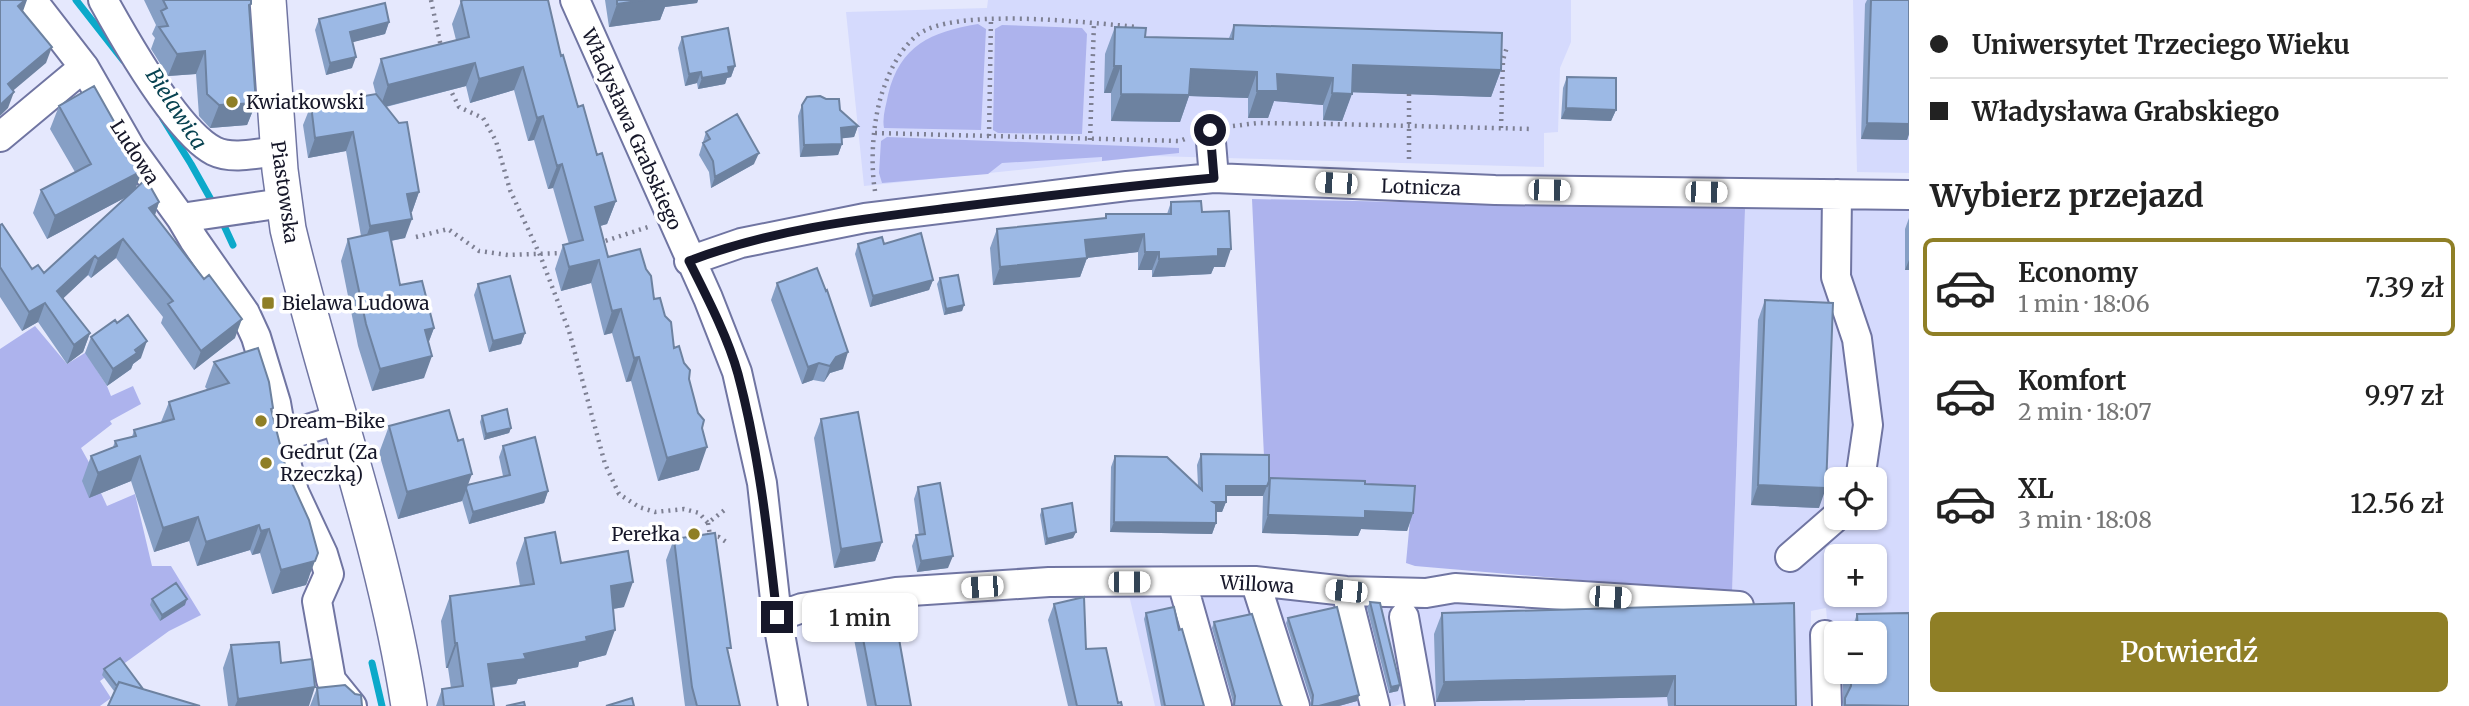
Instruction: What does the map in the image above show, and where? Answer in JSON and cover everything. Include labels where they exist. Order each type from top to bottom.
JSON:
[{"type":"main road","name":"Piastowska","points":[[268,0],[283,202],[293,252],[386,584],[400,644],[409,706]]},
{"type":"street","name":"Ludowa","points":[[33,0],[84,67],[131,149],[194,215],[194,240],[251,325],[272,391],[295,492],[323,554],[329,574],[317,601],[331,680],[352,706]]},
{"type":"street","points":[[103,0],[124,37],[192,135],[215,151],[227,154],[278,151]]},
{"type":"street","name":"Władysława Grabskiego","points":[[575,0],[689,261],[708,298],[737,372],[761,483],[777,617],[793,706]]},
{"type":"street","points":[[0,137],[84,67]]},
{"type":"street","points":[[1214,178],[1222,128]]},
{"type":"street","name":"Lotnicza","points":[[689,261],[741,243],[865,218],[1214,178],[1495,190],[1909,194]]},
{"type":"street","points":[[1837,194],[1836,277],[1857,339],[1868,425],[1862,467]]},
{"type":"street","points":[[194,215],[238,211],[283,202]]},
{"type":"street","points":[[282,437],[340,418]]},
{"type":"street","points":[[1790,557],[1824,527]]},
{"type":"street","points":[[1255,581],[1295,706]]},
{"type":"street","name":"Willowa","points":[[777,617],[802,608],[896,592],[1049,582],[1255,581],[1346,591],[1426,593],[1455,587],[1740,606]]},
{"type":"street","points":[[1182,582],[1217,706]]},
{"type":"street","points":[[1346,591],[1375,706]]},
{"type":"street","points":[[1404,617],[1420,706]]},
{"type":"street","points":[[1826,684],[1827,706]]},
{"type":"path","points":[[432,0],[442,52]]},
{"type":"path","points":[[989,135],[991,18]]},
{"type":"path","points":[[875,195],[874,133],[879,102],[892,65],[917,36],[939,26],[991,18],[1138,27]]},
{"type":"path","points":[[1090,140],[1094,23]]},
{"type":"path","points":[[1501,128],[1503,60],[1507,47]]},
{"type":"path","points":[[447,78],[459,107],[483,118],[496,141],[510,190],[540,255],[569,331],[606,464],[619,494],[639,507],[655,512],[684,509],[699,513],[708,523],[710,536],[719,537],[729,544]]},
{"type":"path","points":[[1409,94],[1409,169]]},
{"type":"path","points":[[1222,128],[1258,121],[1532,129]]},
{"type":"path","points":[[874,133],[1180,141]]},
{"type":"path","points":[[587,246],[672,219]]},
{"type":"path","points":[[416,237],[448,229],[479,251],[540,255],[563,254],[575,250]]},
{"type":"path","points":[[708,523],[727,508]]},
{"type":"shaded area","points":[[988,0],[1571,0],[1571,42],[1560,68],[1558,132],[1544,133],[1544,167],[1152,156],[864,186],[846,12],[987,8]]},
{"type":"shaded area","points":[[1853,0],[1909,0],[1909,173],[1857,172]]},
{"type":"shaded area","points":[[978,24],[986,29],[981,130],[884,128],[884,112],[893,78],[909,53],[920,44],[946,31]]},
{"type":"shaded area","points":[[1002,25],[1082,28],[1087,34],[1082,134],[998,133],[993,130],[995,29]]},
{"type":"shaded area","points":[[887,137],[1179,148],[1179,153],[1102,161],[1102,157],[1002,163],[988,174],[882,183],[879,173],[881,141]]},
{"type":"shaded area","points":[[1252,199],[1745,209],[1732,593],[1415,566],[1406,563],[1412,498],[1265,478]]},
{"type":"shaded area","points":[[1745,209],[1909,209],[1909,706],[1834,706],[1832,684],[1887,684],[1887,621],[1827,621],[1826,608],[1811,611],[1810,706],[1406,706],[1405,703],[1394,706],[1155,706],[1129,595],[1382,598],[1712,624],[1732,593]]},
{"type":"shaded area","points":[[35,326],[67,364],[101,343],[96,369],[111,396],[133,386],[141,404],[110,421],[112,424],[81,448],[96,475],[89,497],[101,493],[107,506],[135,494],[152,566],[171,566],[201,615],[169,631],[100,681],[111,698],[100,706],[0,706],[0,349]]},
{"type":"building","points":[[0,0],[25,0],[18,6],[52,47],[8,84],[14,92],[0,105]]},
{"type":"building","points":[[163,0],[251,0],[249,5],[256,103],[219,105],[207,94],[205,51],[177,54],[159,27],[168,26],[161,11],[167,8]]},
{"type":"building","points":[[548,0],[561,56],[563,55],[578,107],[583,105],[597,155],[602,153],[616,201],[595,207],[608,257],[640,249],[651,276],[654,299],[660,298],[665,316],[671,322],[674,348],[679,346],[684,363],[690,370],[689,379],[698,413],[704,420],[702,428],[707,447],[667,458],[639,357],[634,358],[621,309],[612,311],[599,260],[569,267],[563,245],[583,240],[562,164],[557,166],[543,116],[537,118],[523,67],[479,79],[475,63],[388,85],[381,59],[469,37],[461,1]]},
{"type":"building","points":[[617,0],[644,0],[617,4]]},
{"type":"building","points":[[1871,0],[1909,0],[1909,124],[1867,123]]},
{"type":"building","points":[[385,3],[389,22],[350,32],[356,57],[330,63],[319,19]]},
{"type":"building","points":[[1234,25],[1502,33],[1501,70],[1353,65],[1352,94],[1332,93],[1333,78],[1277,74],[1278,91],[1257,91],[1257,72],[1191,69],[1189,95],[1121,94],[1121,66],[1114,66],[1115,27],[1146,28],[1145,37],[1233,39]]},
{"type":"building","points":[[728,28],[735,66],[728,67],[729,73],[702,78],[701,72],[689,74],[682,37]]},
{"type":"building","points":[[1567,77],[1616,78],[1616,110],[1566,108]]},
{"type":"building","points":[[94,86],[142,171],[55,216],[41,190],[91,164],[59,106]]},
{"type":"building","points":[[376,94],[399,123],[407,122],[419,192],[407,194],[412,219],[370,226],[353,132],[315,138],[311,105]]},
{"type":"building","points":[[807,97],[839,99],[840,110],[858,126],[841,128],[842,144],[804,145],[802,105]]},
{"type":"building","points":[[737,114],[759,153],[715,177],[713,161],[703,143],[710,139],[706,132]]},
{"type":"building","points":[[146,179],[159,202],[149,208],[204,279],[209,275],[242,319],[201,351],[168,304],[173,301],[123,239],[98,259],[95,256],[57,291],[90,333],[74,345],[45,303],[29,312],[0,267],[0,225],[2,224],[32,269],[38,265],[44,273]]},
{"type":"building","points":[[1201,201],[1202,212],[1229,211],[1231,249],[1218,249],[1218,256],[1159,259],[1159,252],[1145,252],[1144,234],[1085,240],[1087,258],[1000,267],[997,229],[1106,218],[1106,214],[1171,214],[1171,202]]},
{"type":"building","points":[[389,230],[400,285],[422,281],[434,328],[425,330],[432,356],[380,369],[366,324],[348,239]]},
{"type":"building","points":[[921,233],[933,280],[873,296],[858,244],[882,237],[884,244]]},
{"type":"building","points":[[817,268],[848,352],[836,357],[830,366],[819,363],[808,367],[777,283]]},
{"type":"building","points":[[958,275],[964,305],[946,309],[940,278]]},
{"type":"building","points":[[510,276],[525,333],[493,341],[478,284]]},
{"type":"building","points":[[1765,300],[1833,303],[1824,488],[1758,485]]},
{"type":"building","points":[[128,315],[147,341],[135,350],[137,353],[113,369],[91,337],[115,320],[117,323]]},
{"type":"building","points":[[258,348],[269,382],[271,409],[287,472],[309,520],[318,553],[315,561],[281,570],[269,529],[261,531],[259,525],[206,542],[198,517],[163,528],[140,456],[98,473],[91,456],[117,446],[115,441],[136,436],[134,430],[174,419],[169,402],[229,383],[214,362]]},
{"type":"building","points":[[507,409],[511,428],[486,434],[482,416]]},
{"type":"building","points":[[449,410],[458,441],[463,439],[472,474],[407,492],[389,426]]},
{"type":"building","points":[[858,412],[882,542],[841,549],[821,419]]},
{"type":"building","points":[[535,437],[548,491],[473,512],[467,485],[510,475],[503,446]]},
{"type":"building","points":[[1201,454],[1269,455],[1267,486],[1226,486],[1226,502],[1213,502],[1216,504],[1216,523],[1114,522],[1115,456],[1167,457],[1202,490]]},
{"type":"building","points":[[1270,478],[1365,481],[1365,484],[1415,486],[1413,513],[1365,511],[1365,518],[1268,515]]},
{"type":"building","points":[[940,483],[953,556],[921,561],[916,535],[925,534],[918,487]]},
{"type":"building","points":[[1072,503],[1076,532],[1047,539],[1042,509]]},
{"type":"building","points":[[555,532],[561,563],[628,551],[633,582],[611,586],[615,630],[586,637],[587,641],[524,654],[526,659],[488,664],[494,706],[444,706],[442,689],[463,686],[450,596],[534,584],[525,538]]},
{"type":"building","points":[[715,533],[731,648],[727,648],[740,706],[697,706],[692,687],[674,539]]},
{"type":"building","points":[[176,583],[187,599],[162,615],[152,599]]},
{"type":"building","points":[[1084,597],[1086,649],[1106,648],[1118,703],[1121,702],[1122,706],[1077,706],[1054,604]]},
{"type":"building","points":[[1370,602],[1380,603],[1400,685],[1391,687]]},
{"type":"building","points":[[1794,603],[1796,706],[1675,706],[1675,676],[1444,682],[1442,613]]},
{"type":"building","points":[[1174,607],[1204,706],[1165,706],[1146,613]]},
{"type":"building","points":[[1337,607],[1359,695],[1312,706],[1313,695],[1288,618]]},
{"type":"building","points":[[894,611],[911,706],[876,706],[859,618]]},
{"type":"building","points":[[1909,613],[1909,706],[1845,705],[1851,684],[1887,684],[1887,621],[1857,621],[1857,614]]},
{"type":"building","points":[[1252,614],[1282,706],[1234,706],[1235,696],[1214,622]]},
{"type":"building","points":[[279,642],[281,663],[312,659],[315,687],[238,699],[231,645]]},
{"type":"building","points":[[120,658],[143,689],[119,682],[117,686],[104,669]]},
{"type":"building","points":[[119,682],[200,706],[108,706]]},
{"type":"building","points":[[345,685],[355,694],[361,695],[362,706],[319,706],[317,688]]},
{"type":"building","points":[[632,698],[634,706],[606,706]]},
{"type":"building","points":[[524,702],[525,706],[506,706]]},
{"type":"waterway","name":"Bielawica","points":[[76,0],[123,60]]},
{"type":"waterway","name":"Bielawica","points":[[163,119],[214,205]]},
{"type":"waterway","name":"Bielawica","points":[[221,219],[233,245]]},
{"type":"waterway","name":"Bielawica","points":[[372,663],[382,706]]},
{"type":"place","name":"Kwiatkowski","points":[[232,102]]},
{"type":"place","name":"Bielawa Ludowa","points":[[268,303]]},
{"type":"place","name":"Dream-Bike","points":[[261,421]]},
{"type":"place","name":"Gedrut (Za Rzeczką)","points":[[266,463]]},
{"type":"place","name":"Perełka","points":[[694,534]]},
{"type":"route","points":[[777,617],[761,483],[737,372],[708,298],[689,261],[741,243],[865,218],[1214,178],[1210,130]]}]
